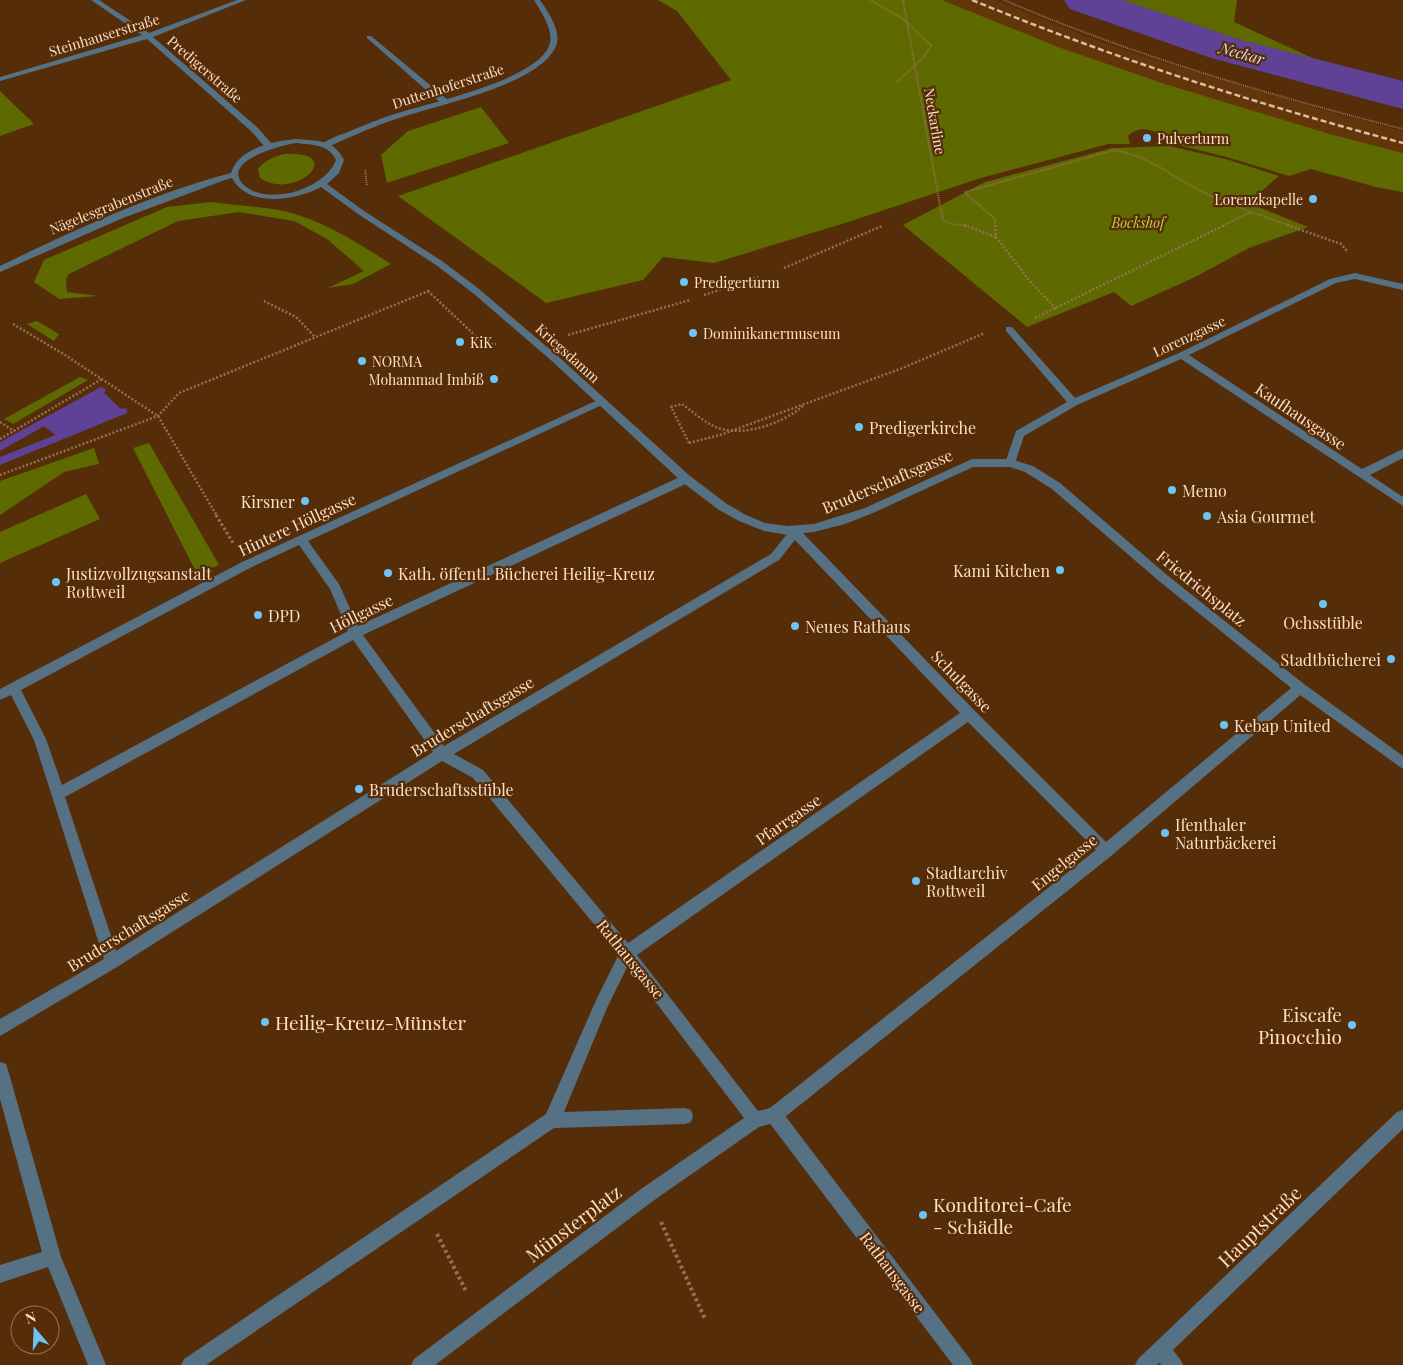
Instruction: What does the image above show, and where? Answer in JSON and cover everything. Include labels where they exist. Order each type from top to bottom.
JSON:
[{"type":"street","name":"Predigerstraße","points":[[94,0],[148,36],[254,129],[269,146]]},
{"type":"street","name":"Steinhauserstraße","points":[[0,79],[148,36],[242,0]]},
{"type":"street","name":"Duttenhoferstraße","points":[[324,145],[399,115],[486,89],[521,74],[538,64],[552,47],[554,32],[537,0]]},
{"type":"street","points":[[369,37],[445,102]]},
{"type":"street","points":[[296,141],[324,145],[337,153],[340,160],[339,168],[334,177],[323,185],[292,195],[274,196],[258,195],[246,190],[238,183],[235,175],[237,168],[243,160],[269,146],[296,141]]},
{"type":"street","name":"Nägelesgrabenstraße","points":[[0,269],[50,245],[119,216],[202,183],[235,175]]},
{"type":"street","name":"Kriegsdamm","points":[[323,185],[432,258],[476,291],[708,497],[735,515],[765,528],[795,532]]},
{"type":"street","name":"Lorenzgasse","points":[[1010,463],[1020,434],[1073,404],[1182,355],[1333,281],[1355,276],[1403,287]]},
{"type":"street","points":[[1009,329],[1073,404]]},
{"type":"street","name":"Kaufhausgasse","points":[[1182,355],[1403,502]]},
{"type":"street","name":"Hintere Höllgasse","points":[[0,695],[246,565],[302,541],[600,402]]},
{"type":"street","points":[[1362,474],[1403,453]]},
{"type":"street","name":"Friedrichsplatz","points":[[972,464],[1010,463],[1029,469],[1056,486],[1163,578],[1300,688],[1403,763]]},
{"type":"street","name":"Bruderschaftsgasse","points":[[0,1028],[112,962],[442,754],[775,557],[795,532],[823,527],[851,518],[972,464]]},
{"type":"street","name":"Höllgasse","points":[[58,794],[355,632],[686,479]]},
{"type":"street","name":"Schulgasse","points":[[795,532],[969,714],[1106,851]]},
{"type":"street","name":"Rathausgasse","points":[[302,541],[335,587],[355,632],[442,754],[478,774],[627,953],[756,1120]]},
{"type":"street","name":"Engelgasse","points":[[774,1115],[1106,851],[1300,688]]},
{"type":"street","points":[[14,689],[40,739],[112,962]]},
{"type":"street","name":"Pfarrgasse","points":[[627,953],[969,714]]},
{"type":"street","points":[[552,1120],[602,1004],[627,953]]},
{"type":"street","points":[[0,1070],[52,1257],[97,1365]]},
{"type":"street","points":[[756,1120],[774,1115]]},
{"type":"street","name":"Rathausgasse","points":[[774,1115],[964,1365]]},
{"type":"street","points":[[190,1365],[552,1120],[685,1116]]},
{"type":"street","name":"Hauptstraße","points":[[1144,1365],[1403,1118]]},
{"type":"street","name":"Münsterplatz","points":[[420,1365],[647,1195],[756,1120]]},
{"type":"street","points":[[0,1274],[52,1257]]},
{"type":"street","points":[[1160,1350],[1174,1365]]},
{"type":"path","points":[[870,0],[893,11],[920,32],[931,45],[923,58],[897,82]]},
{"type":"path","name":"Neckarline","points":[[903,0],[943,220],[951,224],[968,226],[996,238]]},
{"type":"path","points":[[1004,0],[1090,35],[1159,59],[1327,110],[1403,129]]},
{"type":"path","points":[[1056,309],[1028,279],[996,238],[995,219],[965,192],[1115,150],[1135,154],[1204,193],[1341,244],[1351,255],[1355,276]]},
{"type":"path","points":[[1009,329],[1056,309],[1251,212]]},
{"type":"path","points":[[784,268],[882,226]]},
{"type":"path","points":[[704,295],[758,277]]},
{"type":"path","points":[[0,475],[158,416],[179,393],[434,288]]},
{"type":"path","points":[[428,291],[484,344],[501,344]]},
{"type":"path","points":[[570,334],[690,300]]},
{"type":"path","points":[[264,301],[296,317],[315,337]]},
{"type":"path","points":[[13,324],[158,416],[246,565]]},
{"type":"path","points":[[705,439],[900,369],[991,330]]},
{"type":"path","points":[[0,439],[102,379]]},
{"type":"path","points":[[690,443],[671,407],[682,404],[718,428],[732,430],[758,428],[798,412],[804,404]]},
{"type":"path","points":[[0,422],[14,431]]},
{"type":"path","points":[[647,1195],[705,1319]]},
{"type":"path","points":[[423,1207],[481,1320]]},
{"type":"shaded area","points":[[942,0],[996,0],[1087,37],[1158,61],[1339,115],[1403,131],[1403,153],[1330,134],[1165,84],[1061,48]]},
{"type":"shaded area","points":[[101,390],[123,411],[58,437],[41,424]]},
{"type":"green space","points":[[658,0],[942,0],[1061,48],[1165,84],[1330,134],[1403,153],[1403,192],[1376,187],[1311,169],[1289,176],[1171,143],[1162,135],[1145,129],[1133,132],[1128,136],[1130,144],[1108,144],[981,178],[845,223],[714,263],[663,257],[643,280],[546,303],[398,196],[731,80],[677,11]]},
{"type":"green space","points":[[1118,0],[1237,0],[1234,22],[1336,69],[1151,14]]},
{"type":"green space","points":[[0,91],[34,124],[0,136]]},
{"type":"green space","points":[[481,107],[509,143],[387,183],[381,155],[408,131]]},
{"type":"green space","name":"Bockshof","points":[[1170,146],[1229,160],[1279,176],[1248,203],[1308,227],[1249,248],[1195,277],[1131,306],[1114,292],[1027,327],[903,225],[985,182],[1112,148]]},
{"type":"green space","points":[[284,154],[303,155],[313,160],[314,167],[310,174],[288,184],[274,184],[260,178],[258,169],[264,163]]},
{"type":"green space","points":[[211,202],[269,208],[302,216],[341,234],[391,264],[353,284],[328,288],[364,271],[327,239],[294,221],[239,212],[178,221],[69,274],[66,279],[67,292],[98,296],[59,299],[34,282],[44,260],[167,207]]},
{"type":"green space","points":[[37,321],[59,334],[54,341],[27,324]]},
{"type":"green space","points":[[80,377],[88,380],[13,424],[4,419]]},
{"type":"green space","points":[[149,443],[219,565],[197,574],[133,448]]},
{"type":"green space","points":[[94,448],[99,464],[64,472],[0,515],[0,481]]},
{"type":"green space","points":[[86,494],[100,519],[0,563],[0,532]]},
{"type":"waterway","name":"Neckar","points":[[1084,0],[1226,49],[1403,95]]},
{"type":"waterway","points":[[0,447],[101,390]]},
{"type":"waterway","points":[[0,461],[123,411]]},
{"type":"railway","points":[[972,0],[1078,41],[1185,79],[1403,143]]},
{"type":"place","name":"Pulverturm","points":[[1147,138]]},
{"type":"place","name":"Lorenzkapelle","points":[[1313,199]]},
{"type":"place","name":"Predigerturm","points":[[684,282]]},
{"type":"place","name":"Dominikanermuseum","points":[[693,333]]},
{"type":"place","name":"KiK","points":[[460,342]]},
{"type":"place","name":"NORMA","points":[[362,361]]},
{"type":"place","name":"Mohammad Imbiß","points":[[494,379]]},
{"type":"place","name":"Predigerkirche","points":[[859,427]]},
{"type":"place","name":"Memo","points":[[1172,490]]},
{"type":"place","name":"Kirsner","points":[[305,501]]},
{"type":"place","name":"Asia Gourmet","points":[[1207,516]]},
{"type":"place","name":"Kami Kitchen","points":[[1060,570]]},
{"type":"place","name":"Kath. öffentl. Bücherei Heilig-Kreuz","points":[[388,573]]},
{"type":"place","name":"Justizvollzugsanstalt Rottweil","points":[[56,582]]},
{"type":"place","name":"Ochsstüble","points":[[1323,604]]},
{"type":"place","name":"DPD","points":[[258,615]]},
{"type":"place","name":"Neues Rathaus","points":[[795,626]]},
{"type":"place","name":"Stadtbücherei","points":[[1391,659]]},
{"type":"place","name":"Kebap United","points":[[1224,725]]},
{"type":"place","name":"Bruderschaftsstüble","points":[[359,789]]},
{"type":"place","name":"Ifenthaler Naturbäckerei","points":[[1165,833]]},
{"type":"place","name":"Stadtarchiv Rottweil","points":[[916,881]]},
{"type":"place","name":"Heilig-Kreuz-Münster","points":[[265,1022]]},
{"type":"place","name":"Eiscafe Pinocchio","points":[[1352,1025]]},
{"type":"place","name":"Konditorei-Cafe - Schädle","points":[[923,1215]]}]
